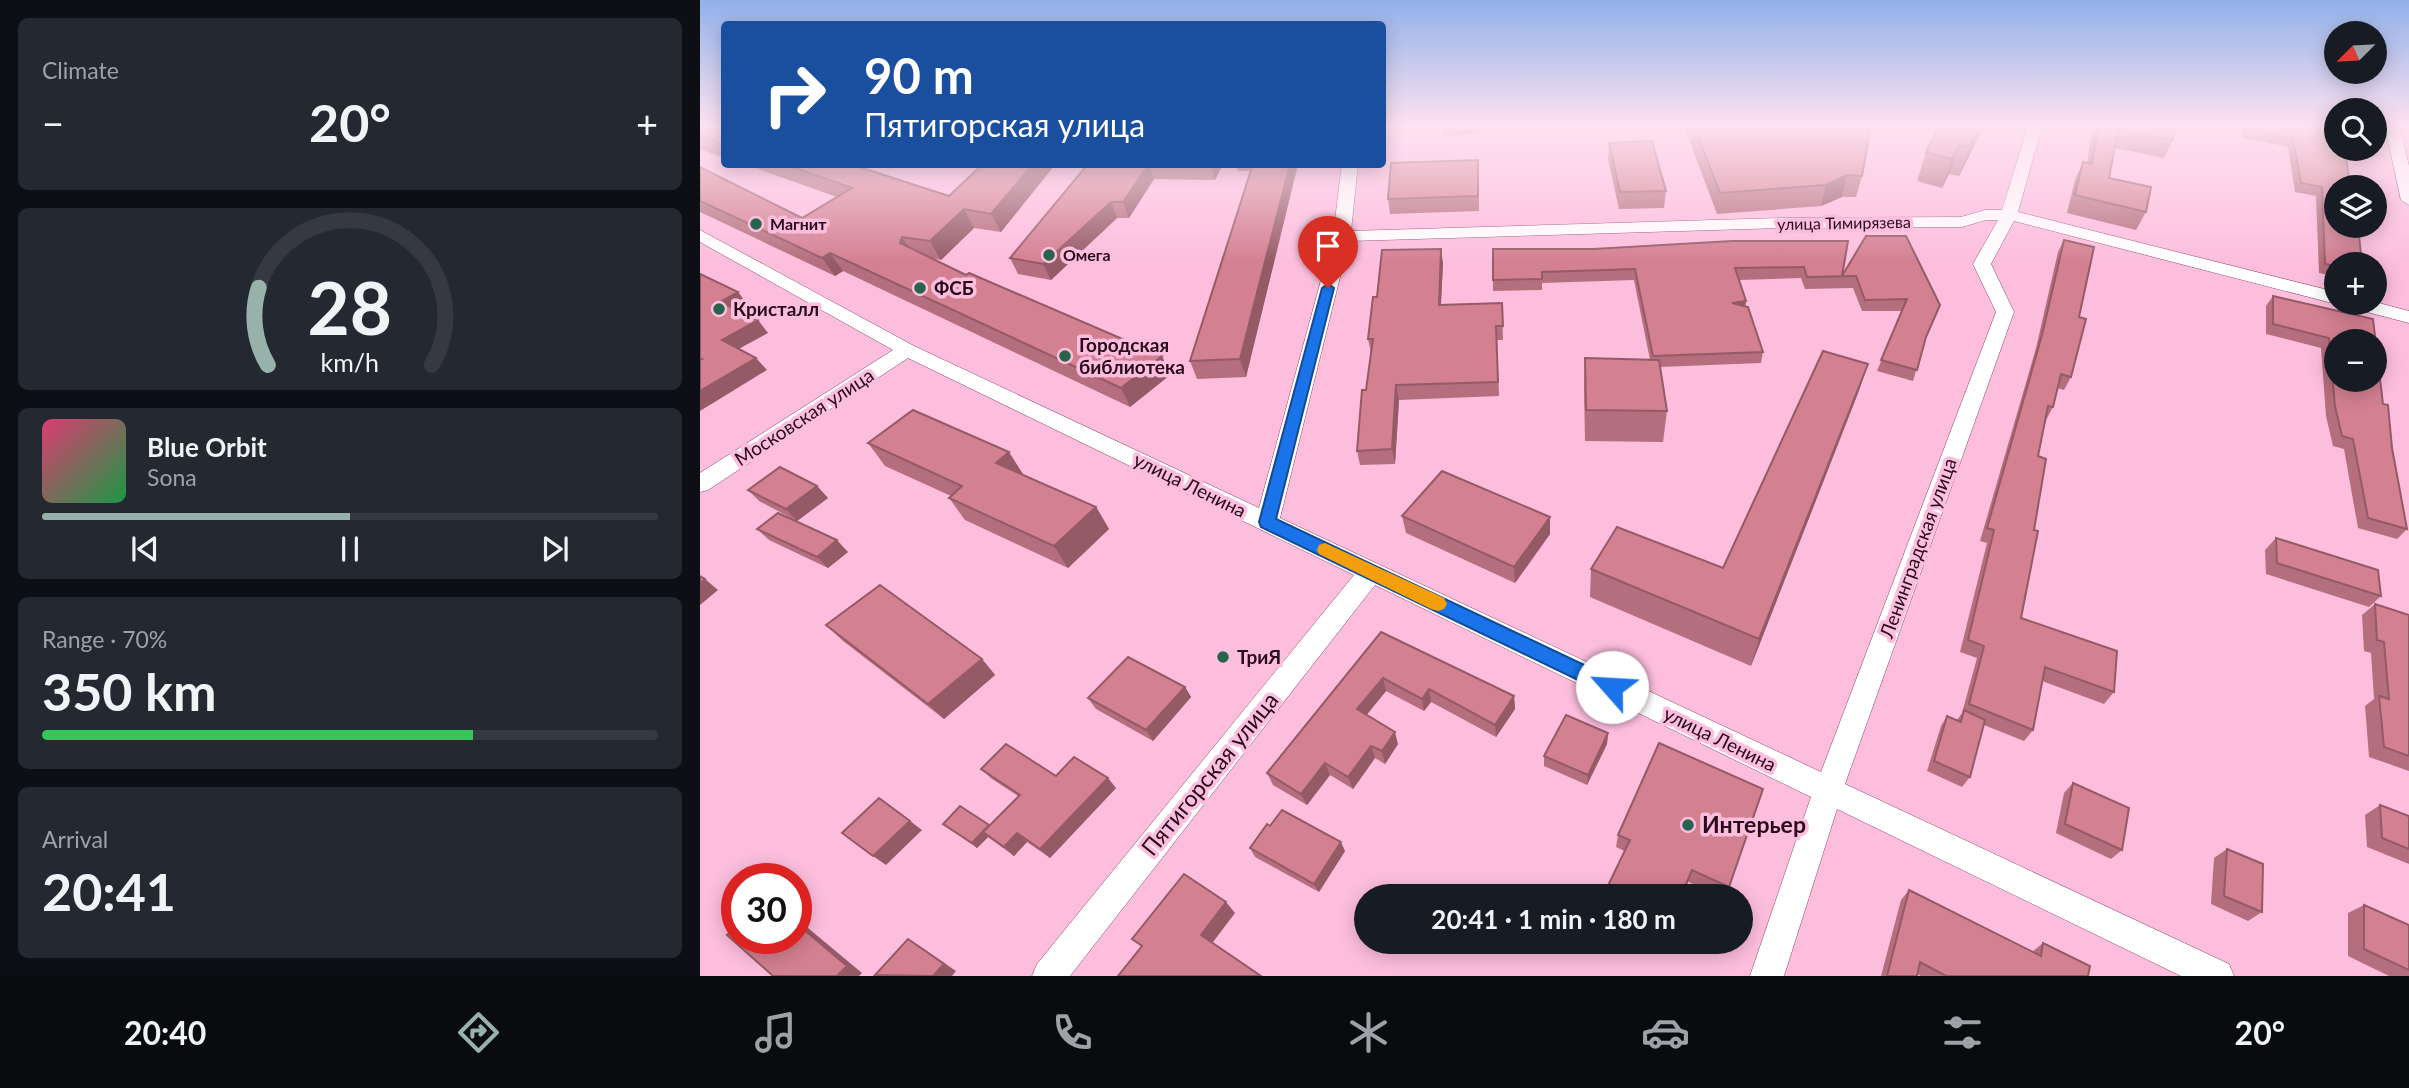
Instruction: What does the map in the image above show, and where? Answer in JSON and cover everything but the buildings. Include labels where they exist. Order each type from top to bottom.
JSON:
[{"type":"street","points":[[1267,522],[1342,236],[1349,172]]},
{"type":"street","name":"Ленинградская улица","points":[[1767,976],[1828,791],[2005,312],[1982,264],[2009,215],[2022,172]]},
{"type":"street","points":[[2402,172],[2409,200]]},
{"type":"street","name":"улица Тимирязева","points":[[1342,236],[1781,223],[1962,222],[1985,215],[2009,215],[2324,295]]},
{"type":"street","name":"улица Ленина","points":[[700,235],[907,350],[2217,976]]},
{"type":"street","points":[[2387,311],[2409,317]]},
{"type":"street","name":"Московская улица","points":[[700,484],[907,350]]},
{"type":"street","name":"Пятигорская улица","points":[[1049,976],[1371,572]]},
{"type":"slow traffic","points":[[1325,550],[1438,604]]},
{"type":"place","name":"Магнит","points":[[756,224]]},
{"type":"place","name":"Омега","points":[[1049,255]]},
{"type":"place","name":"ФСБ","points":[[920,288]]},
{"type":"place","name":"Кристалл","points":[[719,309]]},
{"type":"place","name":"Городская библиотека","points":[[1065,356]]},
{"type":"place","name":"ТриЯ","points":[[1223,657]]},
{"type":"place","name":"Интерьер","points":[[1688,825]]},
{"type":"route","points":[[1328,288],[1267,522],[1612,687]]}]
